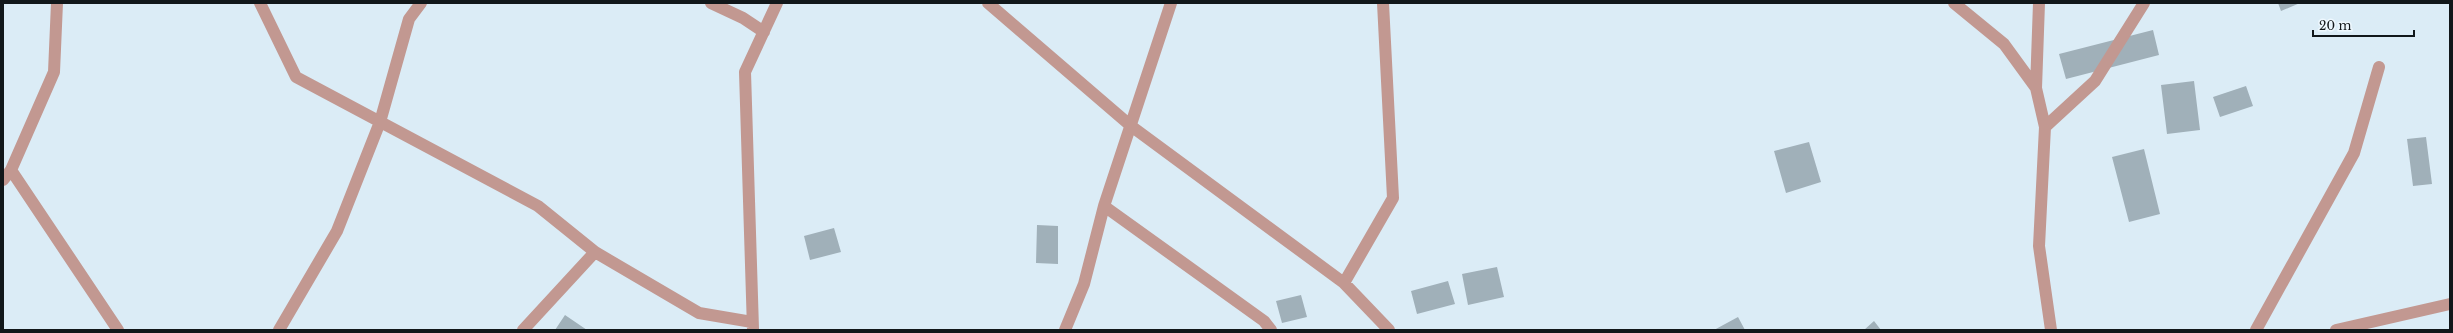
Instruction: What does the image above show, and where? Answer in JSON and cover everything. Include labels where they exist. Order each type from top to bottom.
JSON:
[{"type":"street","points":[[3,180],[11,170],[54,72],[57,3]]},
{"type":"street","points":[[260,3],[296,77],[538,206],[595,252],[699,313],[753,326],[745,72],[777,3]]},
{"type":"street","points":[[279,330],[337,231],[380,122],[409,19],[421,3]]},
{"type":"street","points":[[711,3],[743,18],[764,32]]},
{"type":"street","points":[[988,3],[1131,126],[1344,283],[1388,330]]},
{"type":"street","points":[[1065,330],[1084,284],[1104,206],[1171,3]]},
{"type":"street","points":[[1344,283],[1393,198],[1383,3]]},
{"type":"street","points":[[1954,3],[2004,44],[2036,88]]},
{"type":"street","points":[[2039,3],[2036,88],[2045,127],[2039,246],[2051,330]]},
{"type":"street","points":[[2045,127],[2095,81],[2144,3]]},
{"type":"street","points":[[2256,330],[2354,153],[2379,67]]},
{"type":"street","points":[[11,170],[118,330]]},
{"type":"street","points":[[1104,206],[1264,321],[1271,330]]},
{"type":"street","points":[[523,330],[595,252]]},
{"type":"street","points":[[2336,330],[2450,304]]},
{"type":"building","points":[[2278,3],[2300,3],[2281,11]]},
{"type":"building","points":[[2153,30],[2159,55],[2066,79],[2059,54]]},
{"type":"building","points":[[2194,81],[2200,130],[2167,134],[2161,85]]},
{"type":"building","points":[[2246,86],[2253,106],[2220,117],[2213,97]]},
{"type":"building","points":[[2426,137],[2432,184],[2413,186],[2407,139]]},
{"type":"building","points":[[1809,142],[1821,182],[1786,193],[1774,151]]},
{"type":"building","points":[[2144,149],[2160,214],[2129,222],[2112,157]]},
{"type":"building","points":[[1037,225],[1058,226],[1058,264],[1036,263]]},
{"type":"building","points":[[834,228],[841,252],[810,260],[804,236]]},
{"type":"building","points":[[1497,267],[1504,297],[1468,305],[1462,274]]},
{"type":"building","points":[[1448,281],[1455,304],[1417,314],[1411,291]]},
{"type":"building","points":[[1301,295],[1307,317],[1282,323],[1276,301]]},
{"type":"building","points":[[565,315],[587,330],[555,330]]},
{"type":"building","points":[[1738,317],[1745,330],[1714,330]]},
{"type":"building","points":[[1874,321],[1881,330],[1864,330]]}]
